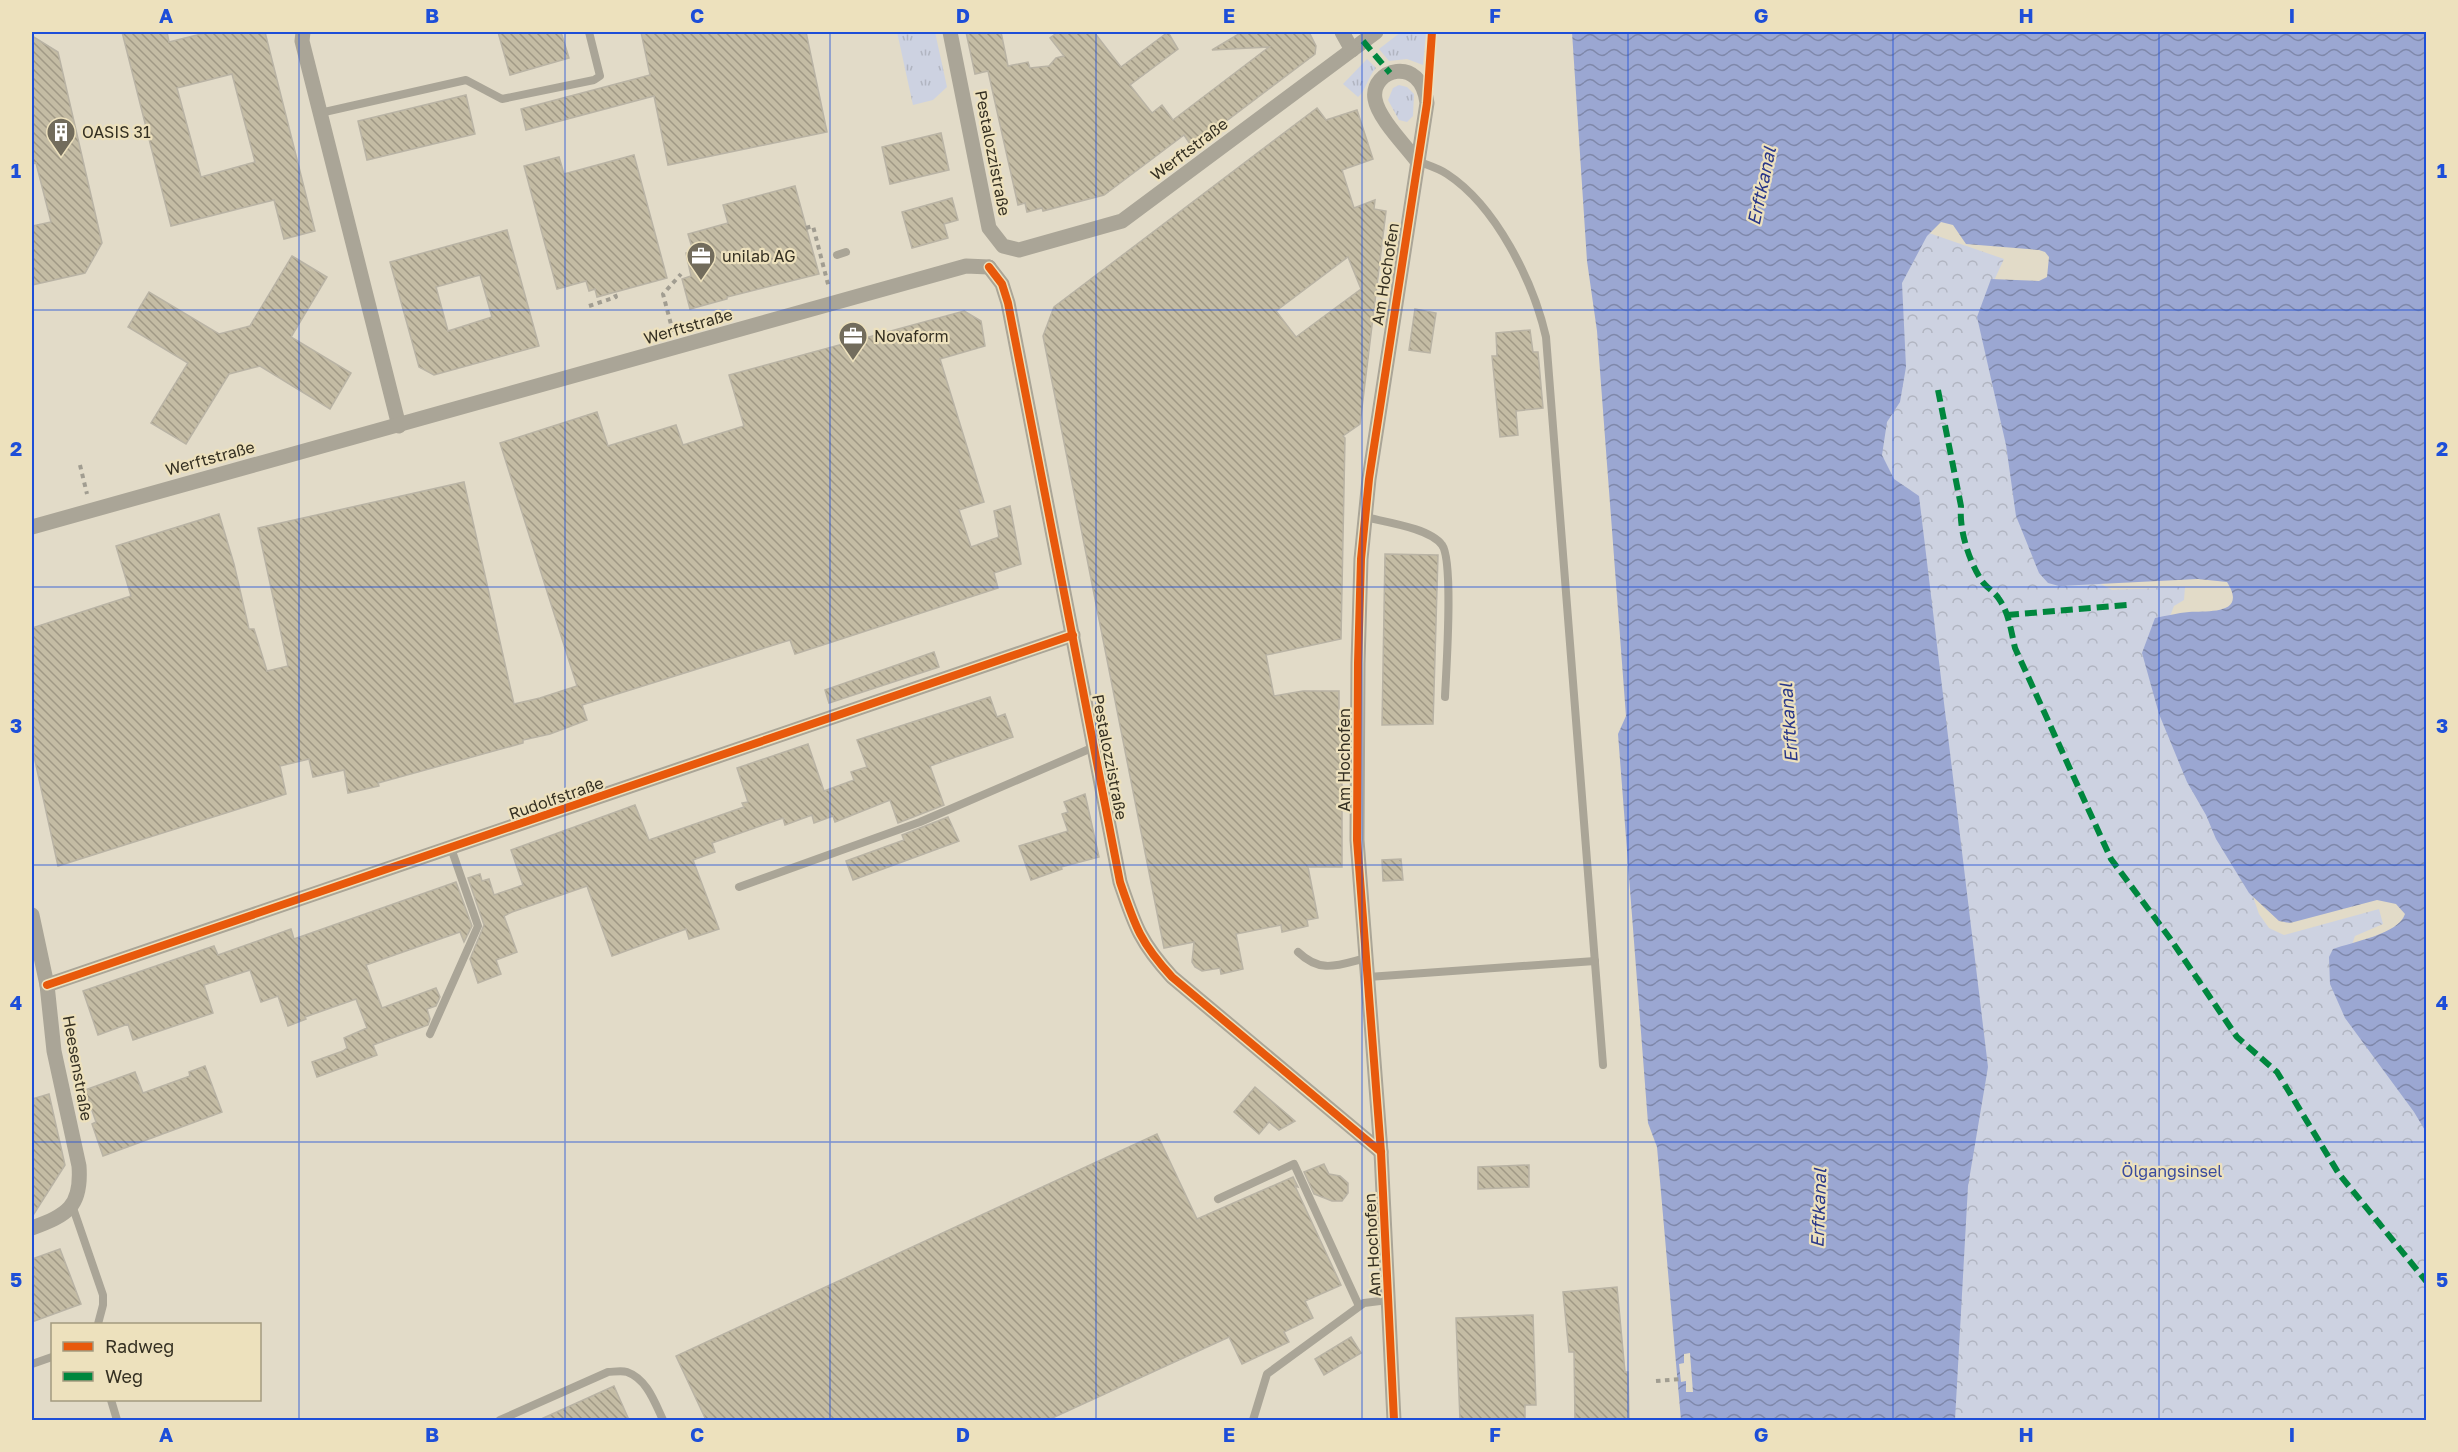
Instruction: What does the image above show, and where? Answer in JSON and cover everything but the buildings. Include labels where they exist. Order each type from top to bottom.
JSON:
[{"type":"street","points":[[303,32],[302,41],[399,426]]},
{"type":"street","name":"Pestalozzistraße","points":[[950,32],[989,228],[1003,246]]},
{"type":"street","points":[[1342,32],[1352,50]]},
{"type":"street","name":"Werftstraße","points":[[1003,246],[1019,250],[1122,221],[1376,32]]},
{"type":"street","points":[[1417,161],[1378,108],[1375,97],[1377,85],[1390,73],[1410,72],[1418,78],[1425,90],[1426,103]]},
{"type":"street","name":"Am Hochofen","points":[[1394,1420],[1381,1152],[1357,840],[1361,559],[1385,362],[1426,103]]},
{"type":"street","points":[[989,267],[1003,246]]},
{"type":"street","name":"Werftstraße","points":[[32,527],[966,266],[989,267]]},
{"type":"street","name":"Pestalozzistraße","points":[[989,267],[1002,284],[1008,303],[1120,882],[1136,929],[1149,951],[1172,976],[1381,1152]]},
{"type":"street","name":"Rudolfstraße","points":[[47,984],[1073,635]]},
{"type":"street","name":"Heesenstraße","points":[[32,915],[47,984],[54,1051],[79,1166],[80,1184],[72,1205]]},
{"type":"street","points":[[32,1228],[56,1219],[72,1205]]},
{"type":"lane","points":[[320,113],[466,80],[502,99],[594,80],[600,76],[589,32]]},
{"type":"lane","points":[[1426,103],[1432,32]]},
{"type":"lane","points":[[1417,161],[1449,175],[1488,214],[1526,273],[1546,336],[1603,1065]]},
{"type":"lane","points":[[837,255],[846,252]]},
{"type":"lane","points":[[1365,517],[1406,527],[1428,535],[1442,545],[1447,557],[1448,583],[1445,698]]},
{"type":"lane","points":[[739,887],[920,822],[1094,747]]},
{"type":"lane","points":[[429,1034],[478,926],[451,848]]},
{"type":"lane","points":[[1298,952],[1310,963],[1328,967],[1366,958]]},
{"type":"lane","points":[[1368,978],[1595,961]]},
{"type":"lane","points":[[1218,1199],[1294,1164],[1359,1306]]},
{"type":"lane","points":[[72,1205],[103,1295],[99,1323]]},
{"type":"lane","points":[[1253,1420],[1267,1374],[1359,1306],[1364,1303],[1388,1300]]},
{"type":"lane","points":[[32,1364],[51,1357]]},
{"type":"lane","points":[[500,1420],[608,1372],[626,1372],[639,1380],[650,1393],[663,1420]]},
{"type":"lane","points":[[111,1401],[117,1420]]},
{"type":"path","points":[[806,228],[813,226],[827,279]]},
{"type":"path","points":[[672,328],[663,294],[681,274]]},
{"type":"path","points":[[589,306],[616,297],[614,292]]},
{"type":"path","points":[[80,465],[92,510]]},
{"type":"path","points":[[1656,1382],[1679,1380]]},
{"type":"green space","points":[[897,32],[935,32],[947,87],[933,100],[913,105]]},
{"type":"green space","points":[[1401,32],[1426,32],[1423,65],[1407,59],[1389,61],[1379,49]]},
{"type":"green space","points":[[1367,59],[1376,68],[1358,97],[1343,84]]},
{"type":"green space","points":[[1399,85],[1407,87],[1414,94],[1413,116],[1407,122],[1399,120],[1388,100],[1393,88]]},
{"type":"green space","name":"Ölgangsinsel","points":[[1903,224],[2004,259],[1991,287],[2090,578],[2112,590],[2185,587],[2184,600],[2174,606],[2165,629],[2178,678],[2259,914],[2269,928],[2284,935],[2379,909],[2383,924],[2355,936],[2345,965],[2426,1118],[2426,1420],[1924,1420],[1869,509]]},
{"type":"water","name":"Erftkanal","points":[[1572,32],[2426,32],[2426,1132],[2414,1112],[2345,1018],[2330,984],[2329,957],[2333,949],[2385,932],[2401,921],[2405,914],[2396,904],[2377,900],[2290,923],[2279,921],[2249,893],[2216,839],[2206,815],[2187,782],[2159,714],[2142,653],[2155,618],[2185,612],[2215,611],[2229,606],[2233,600],[2227,582],[2198,579],[2059,586],[2048,583],[2039,573],[2016,516],[2006,445],[1977,317],[1991,279],[2039,281],[2047,277],[2049,257],[2045,252],[2039,250],[1966,244],[1953,225],[1941,222],[1927,236],[1902,283],[1906,367],[1900,402],[1887,422],[1882,455],[1894,479],[1919,496],[1988,1067],[1968,1186],[1955,1420],[1681,1420],[1657,1147],[1648,1123],[1618,734],[1626,716],[1597,331],[1587,261]]},
{"type":"pier","points":[[1690,1353],[1693,1392],[1686,1392],[1686,1381],[1681,1382],[1679,1364],[1684,1363],[1684,1354]]},
{"type":"marked path","points":[[1363,41],[1390,73]]},
{"type":"marked path","points":[[1938,390],[1968,552],[1982,581],[1997,596],[2005,610],[2015,648],[2111,859],[2169,937],[2237,1037],[2277,1072],[2339,1174],[2426,1281]]},
{"type":"marked path","points":[[2007,615],[2127,605]]},
{"type":"cycle path","points":[[1394,1420],[1381,1152],[1357,840],[1358,663],[1361,559],[1369,479],[1427,103],[1432,32]]},
{"type":"cycle path","points":[[989,267],[1002,284],[1008,303],[1120,882],[1135,922],[1152,954],[1172,977],[1381,1152]]},
{"type":"cycle path","points":[[47,985],[1073,635]]},
{"type":"place","name":"OASIS 31","points":[[61,158]]},
{"type":"place","name":"unilab AG","points":[[701,282]]},
{"type":"place","name":"Novaform","points":[[853,362]]}]
